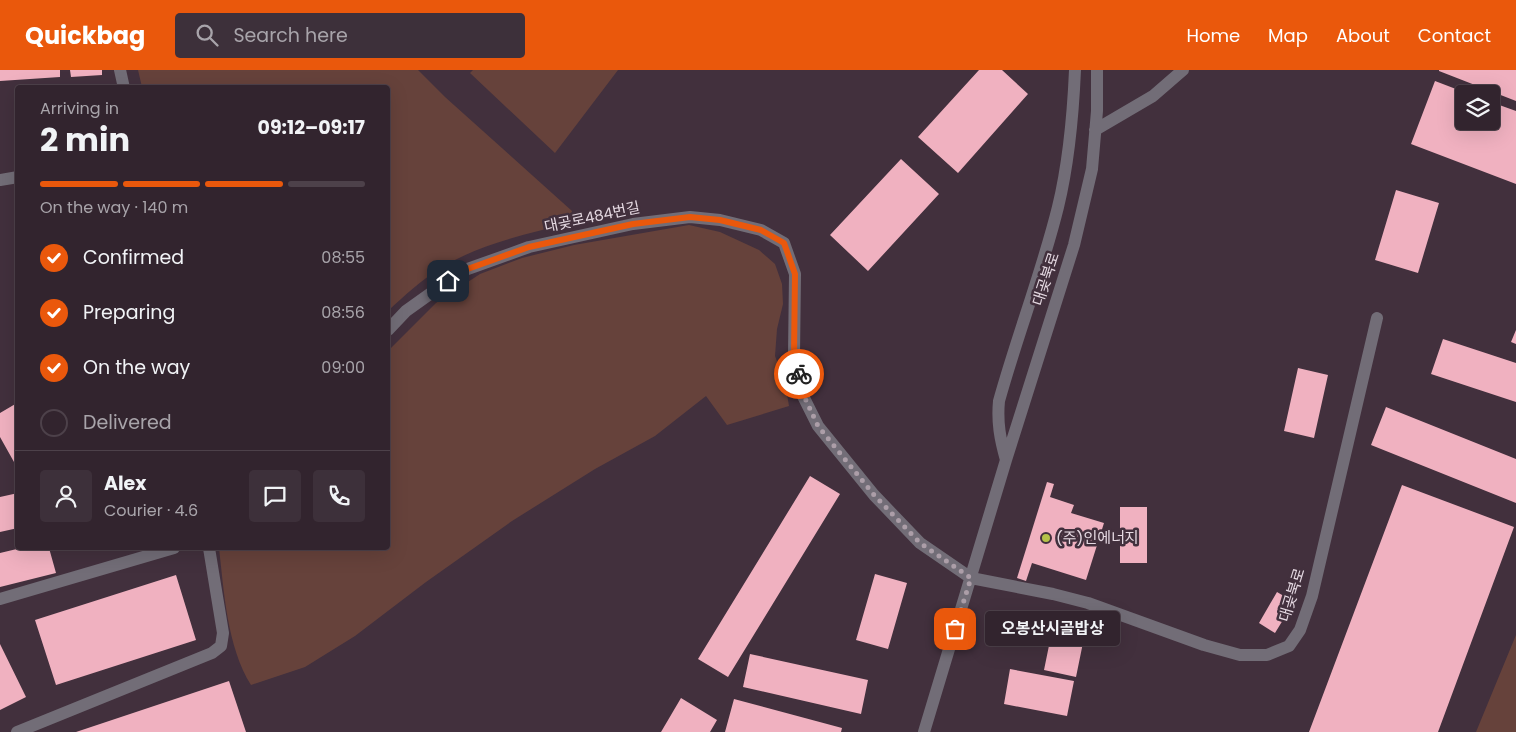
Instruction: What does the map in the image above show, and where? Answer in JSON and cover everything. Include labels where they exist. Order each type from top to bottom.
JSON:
[{"type":"street","points":[[120,70],[123,85]]},
{"type":"street","points":[[1006,460],[999,435],[997,417],[999,401],[1044,259],[1058,206],[1072,132],[1075,70]]},
{"type":"street","name":"대곶북로","points":[[924,732],[1006,460],[1074,245],[1092,169],[1097,70]]},
{"type":"street","points":[[1095,130],[1153,96],[1184,70]]},
{"type":"street","points":[[0,180],[15,178]]},
{"type":"street","name":"대곶로484번길","points":[[390,328],[406,311],[462,271],[529,247],[633,224],[690,217],[720,220],[761,230],[784,243],[795,274],[794,355],[804,396],[818,426]]},
{"type":"street","name":"대곶북로","points":[[818,426],[874,495],[920,543],[971,578],[1088,603],[1204,645],[1240,655],[1267,655],[1288,646],[1300,630],[1312,596],[1378,318]]},
{"type":"street","points":[[0,600],[167,550]]},
{"type":"street","points":[[17,732],[79,706],[185,666],[212,653],[221,646],[223,633],[210,550]]},
{"type":"shaded area","points":[[138,70],[418,70],[445,97],[572,211],[570,223],[537,231],[471,252],[441,268],[390,309],[390,85],[142,85]]},
{"type":"shaded area","points":[[473,70],[618,70],[555,153],[470,73]]},
{"type":"shaded area","points":[[689,225],[720,232],[759,250],[775,264],[782,284],[783,304],[777,329],[775,356],[785,383],[789,406],[727,425],[706,396],[655,436],[595,469],[512,521],[426,582],[355,636],[305,667],[251,685],[243,670],[232,636],[225,600],[219,550],[390,550],[390,349],[436,303],[480,274],[522,258],[574,245]]},
{"type":"shaded area","points":[[1516,635],[1516,732],[1476,732]]},
{"type":"building","points":[[0,70],[60,70],[60,77],[0,81]]},
{"type":"building","points":[[70,70],[102,70],[102,75],[71,77]]},
{"type":"building","points":[[979,70],[1002,70],[1028,94],[958,173],[918,137]]},
{"type":"building","points":[[1516,70],[1516,101],[1500,95],[1500,85],[1475,85],[1439,71]]},
{"type":"building","points":[[1435,81],[1455,89],[1455,130],[1500,130],[1500,105],[1516,111],[1516,184],[1411,144]]},
{"type":"building","points":[[901,159],[939,194],[868,271],[830,235]]},
{"type":"building","points":[[1396,190],[1439,203],[1418,273],[1375,260]]},
{"type":"building","points":[[1516,330],[1516,344],[1511,342]]},
{"type":"building","points":[[1443,339],[1516,363],[1516,402],[1431,374]]},
{"type":"building","points":[[1298,368],[1328,375],[1314,438],[1284,431]]},
{"type":"building","points":[[15,404],[14,462],[0,437],[0,413]]},
{"type":"building","points":[[1386,407],[1516,459],[1516,503],[1371,445]]},
{"type":"building","points":[[810,476],[840,494],[728,677],[698,659]]},
{"type":"building","points":[[1047,482],[1054,484],[1050,497],[1074,505],[1071,513],[1104,523],[1086,580],[1032,563],[1026,581],[1017,578]]},
{"type":"building","points":[[1402,485],[1514,527],[1438,732],[1309,732]]},
{"type":"building","points":[[15,494],[15,529],[0,532],[0,497]]},
{"type":"building","points":[[1120,507],[1147,507],[1147,563],[1120,563]]},
{"type":"building","points":[[15,549],[50,550],[56,573],[0,587],[0,553]]},
{"type":"building","points":[[875,574],[907,583],[888,649],[856,640]]},
{"type":"building","points":[[176,575],[196,640],[56,685],[35,620]]},
{"type":"building","points":[[1277,592],[1294,602],[1275,633],[1259,623]]},
{"type":"building","points":[[1054,621],[1086,628],[1076,677],[1044,670]]},
{"type":"building","points":[[0,644],[26,697],[0,710]]},
{"type":"building","points":[[750,654],[868,680],[861,714],[743,687]]},
{"type":"building","points":[[1010,669],[1074,681],[1067,716],[1004,704]]},
{"type":"building","points":[[229,681],[246,732],[76,732]]},
{"type":"building","points":[[681,698],[717,720],[710,732],[661,732]]},
{"type":"building","points":[[734,699],[842,728],[841,732],[725,732]]},
{"type":"way so far","points":[[799,374],[804,396],[818,426],[874,495],[920,543],[971,578],[955,629]]},
{"type":"place","name":"(주)인에너지","points":[[1046,538]]},
{"type":"place","name":"오봉산시골밥상","points":[[955,629]]},
{"type":"route","points":[[448,281],[462,271],[529,247],[633,224],[690,217],[720,220],[761,230],[784,243],[795,274],[794,355],[799,374]]}]
